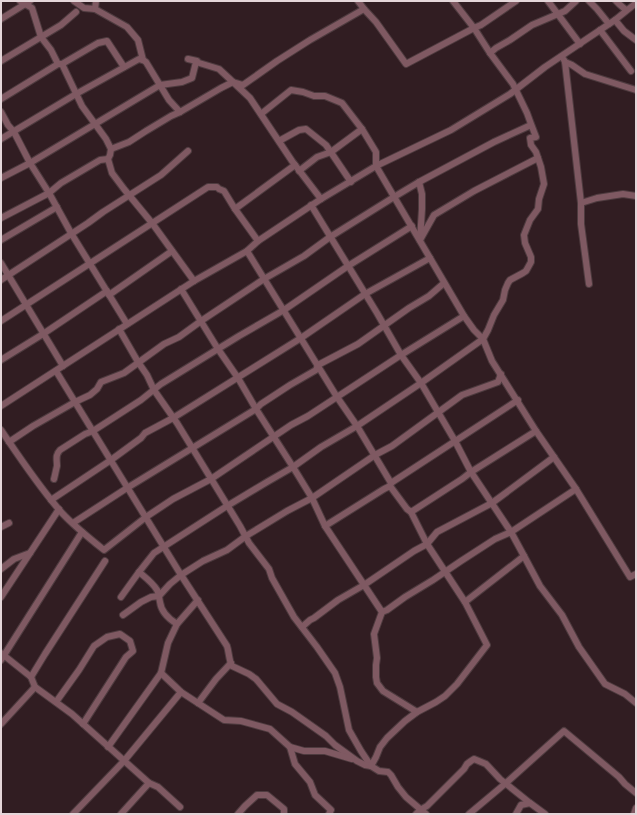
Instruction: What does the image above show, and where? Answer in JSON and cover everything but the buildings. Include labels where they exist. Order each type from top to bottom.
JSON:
[{"type":"street","points":[[74,1],[84,8],[95,9],[127,27],[138,40],[143,60],[146,62],[169,100],[180,112]]},
{"type":"street","points":[[95,9],[96,1]]},
{"type":"street","points":[[358,1],[376,22],[406,64],[481,25],[516,1]]},
{"type":"street","points":[[121,597],[154,553],[267,482],[294,467],[321,447],[357,426],[421,383],[483,339],[503,300],[508,283],[510,280],[526,271],[531,262],[531,257],[525,243],[524,235],[530,220],[538,209],[539,199],[544,184],[543,172],[536,152],[531,145],[530,138],[536,137],[527,113],[513,84],[474,28],[453,1]]},
{"type":"street","points":[[548,1],[580,44]]},
{"type":"street","points":[[490,53],[532,25],[565,11],[576,1]]},
{"type":"street","points":[[589,1],[609,24]]},
{"type":"street","points":[[616,1],[626,10]]},
{"type":"street","points":[[1,19],[25,2],[32,8],[42,37],[60,64],[82,106],[106,139],[111,149],[108,159],[112,173],[152,223],[194,281]]},
{"type":"street","points":[[1,406],[181,289],[247,251],[258,241],[311,205],[376,166],[451,130],[516,90],[545,67],[564,59],[580,44],[636,4]]},
{"type":"street","points":[[111,149],[129,142],[220,88],[233,82],[243,85],[305,44],[364,9]]},
{"type":"street","points":[[1,60],[61,25],[76,12]]},
{"type":"street","points":[[615,20],[624,31],[636,40]]},
{"type":"street","points":[[600,30],[631,71]]},
{"type":"street","points":[[1,99],[60,64],[98,44],[107,41],[124,67]]},
{"type":"street","points":[[1,139],[124,67],[139,59],[143,60]]},
{"type":"street","points":[[188,59],[219,69],[250,98],[320,200]]},
{"type":"street","points":[[564,59],[585,74],[636,90]]},
{"type":"street","points":[[564,59],[581,203],[581,224],[589,284]]},
{"type":"street","points":[[1,178],[30,163],[160,85],[182,82],[192,78],[196,62]]},
{"type":"street","points":[[261,114],[291,90],[314,96],[325,96],[342,103],[362,129],[376,152],[376,166],[464,316],[474,330],[483,339],[492,361],[518,400],[536,431],[576,489],[630,578],[636,574]]},
{"type":"street","points":[[1,112],[8,125],[14,132],[30,163],[49,193],[71,233],[128,324]]},
{"type":"street","points":[[9,442],[33,426],[90,395],[97,389],[101,382],[124,373],[164,344],[179,337],[200,321],[264,279],[304,256],[330,237],[394,197],[494,142],[531,125]]},
{"type":"street","points":[[279,141],[299,130],[306,129],[326,145],[351,182]]},
{"type":"street","points":[[299,171],[317,157],[331,152],[362,129]]},
{"type":"street","points":[[1,280],[129,195],[162,175],[188,151]]},
{"type":"street","points":[[420,240],[434,215],[474,191],[538,158]]},
{"type":"street","points":[[1,218],[49,193],[61,183],[90,165],[100,160],[108,159]]},
{"type":"street","points":[[235,209],[295,165]]},
{"type":"street","points":[[419,182],[422,194],[420,240]]},
{"type":"street","points":[[1,321],[208,187],[217,187],[224,191],[258,241]]},
{"type":"street","points":[[581,203],[597,198],[623,194],[636,196]]},
{"type":"street","points":[[311,205],[401,355],[421,383],[455,441],[471,472],[512,532],[540,586],[562,614],[579,647],[605,684],[625,694],[636,703]]},
{"type":"street","points":[[1,240],[57,207]]},
{"type":"street","points":[[54,479],[57,453],[141,400],[161,384],[248,330],[284,310],[348,266],[412,226]]},
{"type":"street","points":[[1,360],[172,251]]},
{"type":"street","points":[[247,251],[357,426],[391,484],[407,509],[411,512],[427,544],[464,602],[487,645],[457,684],[445,696],[417,712],[387,738],[380,747],[371,766]]},
{"type":"street","points":[[51,500],[111,460],[141,438],[145,433],[173,418],[238,378],[301,338],[365,294],[430,258]]},
{"type":"street","points":[[1,263],[63,366]]},
{"type":"street","points":[[73,523],[256,409],[261,404],[290,385],[316,370],[318,365],[358,344],[409,308],[429,296],[444,283]]},
{"type":"street","points":[[181,289],[294,467],[312,498],[325,526],[382,612]]},
{"type":"street","points":[[1,430],[35,480],[51,500],[82,532],[104,550],[146,517],[211,479],[291,425],[308,416],[464,316]]},
{"type":"street","points":[[119,329],[147,375],[154,390],[192,448],[249,543],[269,569],[272,578],[294,617],[335,673],[340,686],[349,730],[371,766]]},
{"type":"street","points":[[56,371],[181,575],[227,646],[231,663],[234,668],[249,674],[256,679],[277,704],[292,712],[358,761],[379,771],[388,772],[418,812],[426,814]]},
{"type":"street","points":[[123,615],[141,602],[151,597],[159,596],[181,575],[203,561],[227,550],[246,536],[287,511],[312,498],[374,455],[392,446],[462,395],[498,382],[501,374]]},
{"type":"street","points":[[325,526],[384,489],[518,400]]},
{"type":"street","points":[[411,512],[536,431]]},
{"type":"street","points":[[302,627],[338,600],[427,544],[437,532],[492,503],[554,457]]},
{"type":"street","points":[[417,712],[383,691],[377,682],[377,658],[374,634],[382,612],[495,539],[512,532],[576,489]]},
{"type":"street","points":[[1,597],[59,509]]},
{"type":"street","points":[[1,527],[9,523]]},
{"type":"street","points":[[82,532],[2,656],[31,677],[35,688],[72,714],[149,783],[158,787],[180,807]]},
{"type":"street","points":[[1,570],[14,559],[30,553]]},
{"type":"street","points":[[464,602],[524,556]]},
{"type":"street","points":[[31,677],[106,561]]},
{"type":"street","points":[[139,572],[158,591],[160,604],[164,613],[177,624]]},
{"type":"street","points":[[108,747],[160,673],[168,643],[177,624],[198,600]]},
{"type":"street","points":[[56,702],[94,646],[107,636],[120,634],[130,641],[133,651],[126,658],[83,724]]},
{"type":"street","points":[[198,703],[216,679],[231,663]]},
{"type":"street","points":[[160,673],[181,692],[224,720],[241,721],[270,729],[290,747],[304,750],[324,751],[358,761]]},
{"type":"street","points":[[1,724],[35,688]]},
{"type":"street","points":[[73,814],[124,761],[181,692]]},
{"type":"street","points":[[469,814],[564,731],[636,793]]},
{"type":"street","points":[[290,747],[295,764],[310,782],[315,795],[331,810],[330,814]]},
{"type":"street","points":[[418,812],[427,806],[464,769],[467,764],[474,759],[486,764],[506,783],[545,814]]},
{"type":"street","points":[[121,814],[149,783]]},
{"type":"street","points":[[238,814],[257,795],[267,795],[284,809],[284,814]]},
{"type":"street","points":[[516,814],[521,805],[530,803]]},
{"type":"street","points":[[634,814],[636,808]]}]
